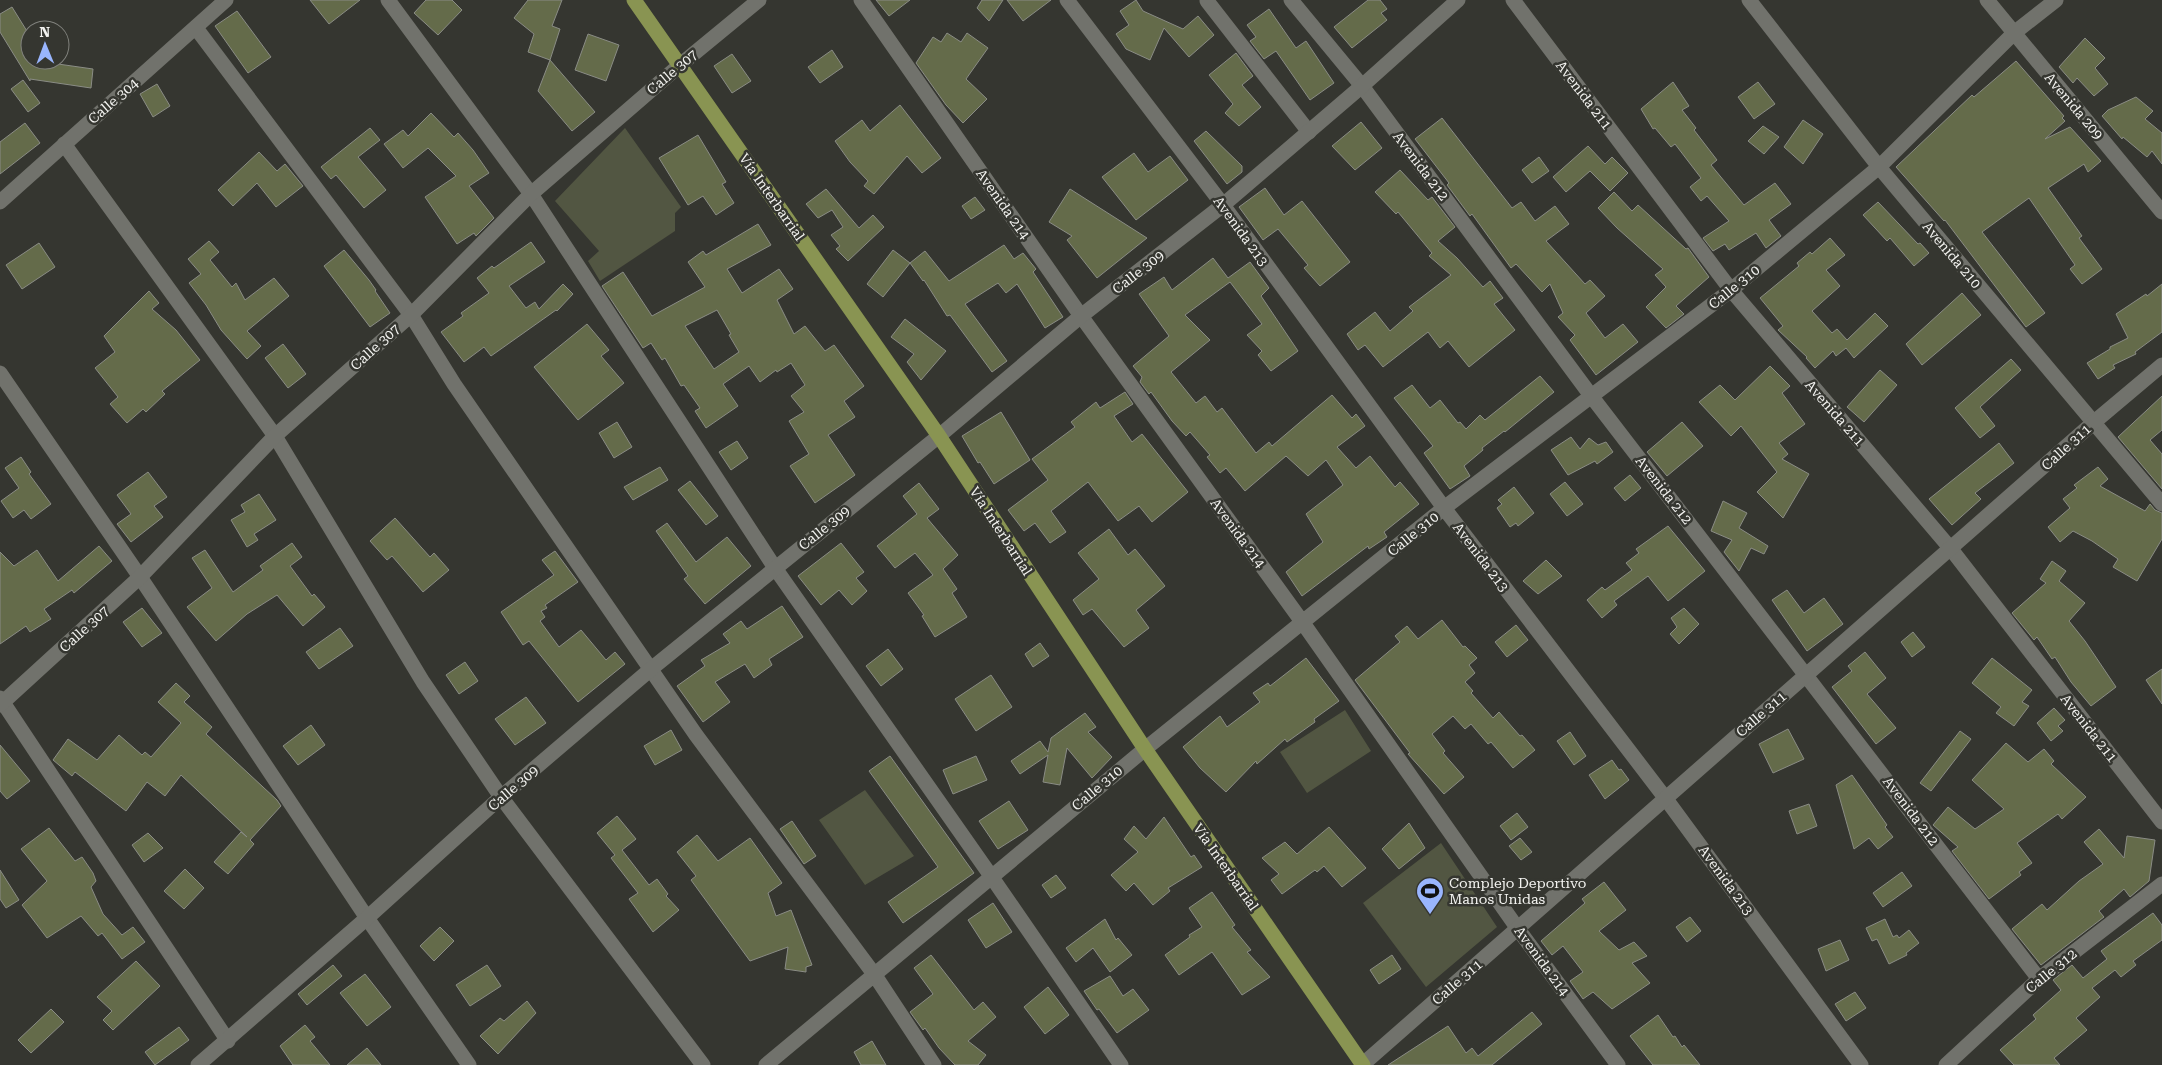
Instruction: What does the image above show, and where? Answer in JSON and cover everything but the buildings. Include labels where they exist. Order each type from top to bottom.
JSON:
[{"type":"main road","name":"Vía Interbarrial","points":[[634,0],[939,436],[1145,749],[1362,1065]]},
{"type":"street","name":"Calle 304","points":[[0,202],[226,0]]},
{"type":"street","points":[[388,0],[531,194],[775,568],[992,876],[1121,1065]]},
{"type":"street","name":"Calle 307","points":[[1,702],[140,577],[275,436],[411,315],[531,194],[680,65],[760,0]]},
{"type":"street","name":"Avenida 214","points":[[861,0],[1081,316],[1303,623],[1518,928],[1618,1065]]},
{"type":"street","name":"Avenida 213","points":[[1067,0],[1223,205],[1444,508],[1666,798],[1861,1065]]},
{"type":"street","name":"Avenida 212","points":[[1291,0],[1362,86],[1592,397],[2039,979]]},
{"type":"street","name":"Calle 309","points":[[198,1065],[228,1041],[502,797],[651,669],[939,436],[1081,316],[1223,205],[1362,86],[1458,0]]},
{"type":"street","name":"Avenida 211","points":[[1513,0],[1731,290],[1951,549],[2162,822]]},
{"type":"street","name":"Avenida 210","points":[[1749,0],[1878,166],[2162,504]]},
{"type":"street","name":"Avenida 209","points":[[1987,0],[2162,212]]},
{"type":"street","name":"Calle 310","points":[[766,1065],[1145,749],[1444,508],[1731,290],[1878,166],[2014,33],[2056,0]]},
{"type":"street","points":[[1207,1],[1309,132]]},
{"type":"street","points":[[196,28],[411,315],[454,384],[696,735],[874,974],[934,1065]]},
{"type":"street","points":[[64,144],[275,436],[423,682],[502,797],[703,1065]]},
{"type":"street","name":"Calle 311","points":[[1362,1065],[2093,423],[2162,366]]},
{"type":"street","points":[[0,373],[140,577],[367,918],[469,1065]]},
{"type":"street","points":[[1,702],[228,1041]]},
{"type":"street","name":"Calle 312","points":[[1946,1065],[2039,979],[2162,884]]},
{"type":"green space","points":[[625,128],[681,207],[675,213],[675,231],[600,281],[588,261],[599,251],[555,201]]},
{"type":"green space","points":[[1345,710],[1371,751],[1307,793],[1280,752]]},
{"type":"green space","points":[[865,790],[914,856],[865,885],[819,820]]},
{"type":"green space","name":"Complejo Deportivo Manos Unidas","points":[[1441,843],[1497,927],[1426,987],[1363,903]]},
{"type":"place","name":"Complejo Deportivo Manos Unidas","points":[[1430,915]]}]
